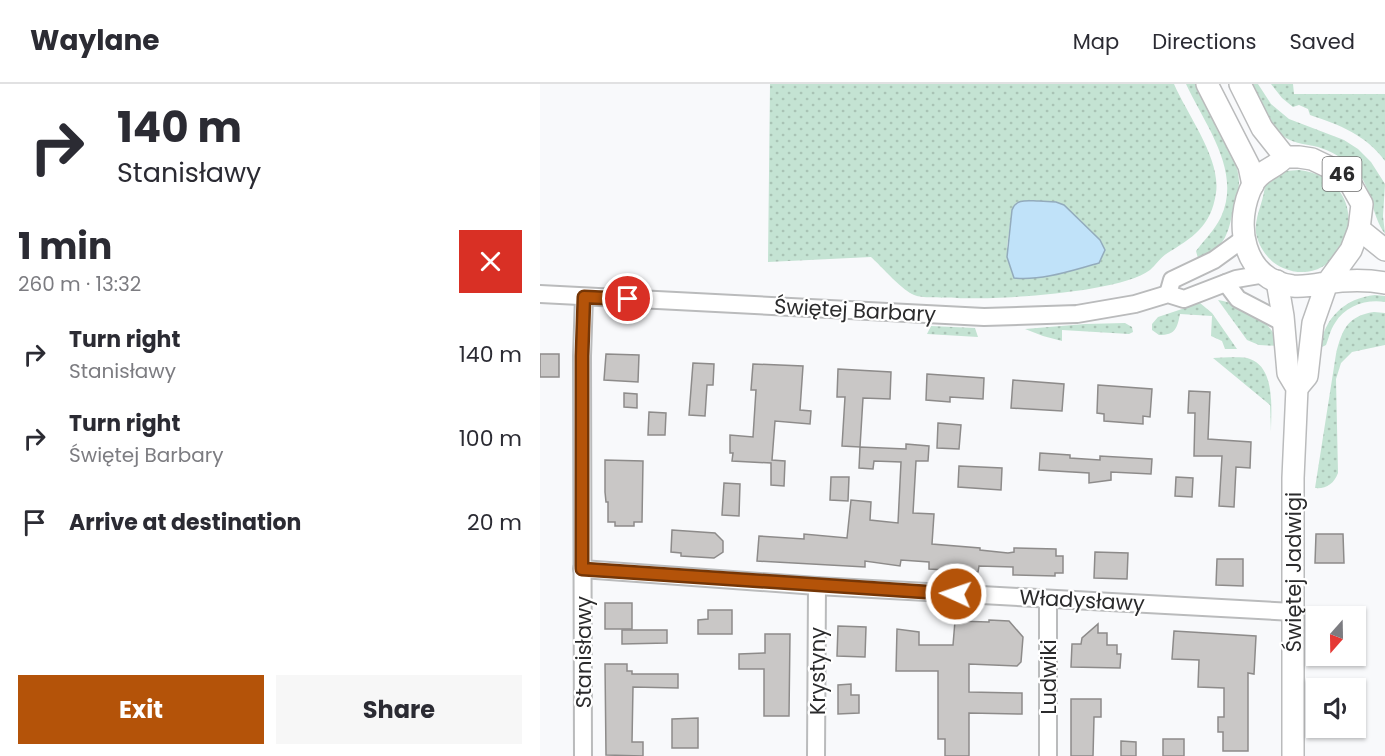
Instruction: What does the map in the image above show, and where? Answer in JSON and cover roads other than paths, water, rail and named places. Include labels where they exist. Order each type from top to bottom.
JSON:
[{"type":"main road","points":[[1207,84],[1249,166],[1253,184]]},
{"type":"main road","points":[[1240,84],[1262,128],[1285,157],[1280,164],[1261,174],[1253,184],[1244,215],[1243,239],[1257,267],[1271,278],[1292,286],[1362,280],[1385,283]]},
{"type":"main road","name":"46","points":[[1285,157],[1299,156],[1326,164],[1349,181],[1362,204],[1359,229],[1351,250],[1327,283]]},
{"type":"main road","points":[[1359,229],[1385,250]]},
{"type":"main road","name":"Świętej Jadwigi","points":[[1271,278],[1284,323],[1288,374],[1297,388],[1293,478],[1293,756]]},
{"type":"main road","name":"Świętej Jadwigi","points":[[1297,388],[1307,376],[1313,323],[1327,283]]},
{"type":"street","points":[[1168,294],[1172,280],[1214,260],[1243,239]]},
{"type":"street","name":"Świętej Barbary","points":[[540,294],[984,317],[1077,314],[1135,304],[1168,294],[1184,298],[1236,279],[1271,278]]},
{"type":"street","points":[[1226,284],[1238,299],[1284,323]]},
{"type":"street","name":"Stanisławy","points":[[583,756],[582,356],[584,297]]},
{"type":"street","name":"Władysławy","points":[[582,569],[817,586],[1293,612]]},
{"type":"street","name":"Krystyny","points":[[816,756],[817,586]]},
{"type":"street","name":"Ludwiki","points":[[1048,599],[1048,756]]},
{"type":"water","points":[[1027,201],[1056,202],[1064,205],[1100,240],[1105,250],[1099,263],[1046,276],[1014,278],[1007,257],[1014,206],[1019,202]]}]
